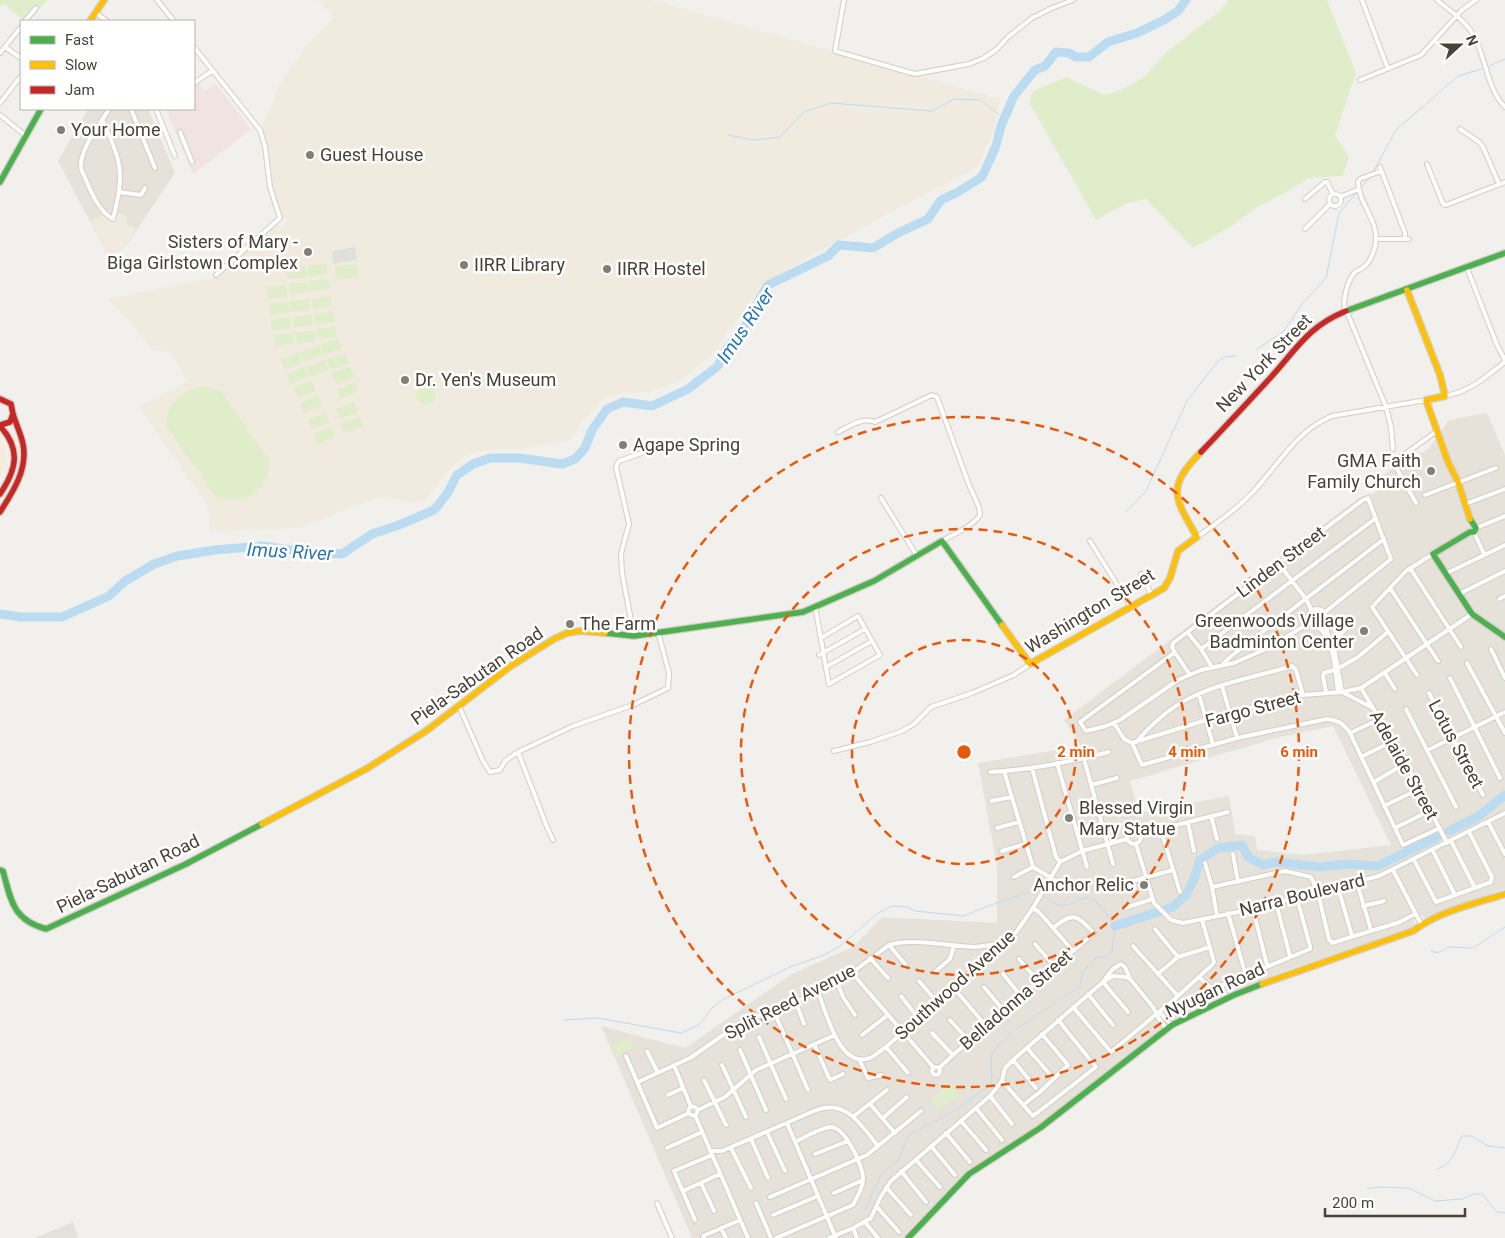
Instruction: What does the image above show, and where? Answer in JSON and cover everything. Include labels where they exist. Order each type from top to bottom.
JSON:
[{"type":"main road","points":[[91,20],[104,0]]},
{"type":"main road","points":[[0,182],[40,110]]},
{"type":"main road","name":"New York Street","points":[[1197,537],[1178,500],[1176,490],[1179,480],[1188,467],[1305,337],[1332,317],[1505,253]]},
{"type":"main road","points":[[1407,290],[1440,375],[1445,396]]},
{"type":"main road","name":"Washington Street","points":[[1426,400],[1445,396]]},
{"type":"main road","points":[[0,399],[11,404],[23,444],[23,467],[18,483],[0,512]]},
{"type":"main road","points":[[1426,400],[1473,529],[1433,554],[1472,614],[1505,637]]},
{"type":"main road","points":[[0,494],[11,477],[15,457],[12,442],[0,426],[10,422],[14,414]]},
{"type":"main road","name":"Washington Street","points":[[1030,664],[1164,588],[1169,581],[1178,551],[1197,537]]},
{"type":"main road","points":[[942,541],[1030,664]]},
{"type":"main road","name":"Piela-Sabutan Road","points":[[0,870],[3,871],[13,909],[19,918],[46,929],[186,864],[256,825],[273,819],[333,788],[426,731],[511,666],[554,638],[580,631],[634,636],[803,612],[874,581],[942,541]]},
{"type":"main road","name":"Nyugan Road","points":[[908,1238],[969,1174],[1040,1128],[1169,1027],[1234,995],[1283,974],[1413,931],[1421,924],[1505,894]]},
{"type":"street","points":[[157,0],[173,20]]},
{"type":"street","points":[[844,0],[835,51],[915,74],[969,64],[984,58],[1032,18],[1073,0]]},
{"type":"street","points":[[1362,0],[1388,69]]},
{"type":"street","points":[[1438,0],[1471,31],[1482,55],[1496,96],[1505,107]]},
{"type":"street","points":[[1360,80],[1421,55],[1456,17],[1476,0]]},
{"type":"street","points":[[26,20],[36,8]]},
{"type":"street","points":[[96,13],[106,20]]},
{"type":"street","points":[[0,53],[20,27]]},
{"type":"street","points":[[5,47],[20,57]]},
{"type":"street","points":[[195,47],[212,71],[241,103],[264,137],[270,187],[280,218],[216,275]]},
{"type":"street","points":[[195,82],[212,71]]},
{"type":"street","points":[[0,103],[20,77]]},
{"type":"street","points":[[102,119],[116,150],[120,165],[120,192],[113,219],[107,216],[101,209],[81,169],[81,160],[84,152],[102,119],[108,110]]},
{"type":"street","points":[[131,110],[155,168]]},
{"type":"street","points":[[156,110],[175,156]]},
{"type":"street","points":[[0,115],[26,136]]},
{"type":"street","points":[[1460,129],[1483,147],[1499,184]]},
{"type":"street","points":[[180,132],[192,162]]},
{"type":"street","points":[[1427,164],[1441,202],[1446,204],[1505,182]]},
{"type":"street","points":[[1376,239],[1407,239],[1380,169],[1360,179],[1357,184],[1372,222],[1376,239],[1373,253],[1367,265],[1356,272],[1348,286],[1344,305],[1386,406],[1391,427],[1393,449]]},
{"type":"street","points":[[1305,199],[1325,182],[1329,185],[1333,194]]},
{"type":"street","points":[[120,192],[141,195],[145,188]]},
{"type":"street","points":[[1340,197],[1359,189]]},
{"type":"street","points":[[1333,194],[1337,194],[1340,197]]},
{"type":"street","points":[[1305,229],[1330,204],[1329,199],[1333,194]]},
{"type":"street","points":[[1330,204],[1338,206],[1341,201],[1340,197]]},
{"type":"street","points":[[1467,268],[1496,345],[1505,361]]},
{"type":"street","name":"Washington Street","points":[[1445,396],[1459,393],[1475,386],[1505,361]]},
{"type":"street","points":[[838,432],[863,420],[875,422],[934,395],[979,507],[980,515],[975,523],[942,541]]},
{"type":"street","name":"Washington Street","points":[[1197,537],[1224,519],[1250,495],[1310,427],[1332,416],[1426,400]]},
{"type":"street","points":[[1416,503],[1398,471],[1396,463],[1398,459],[1437,430]]},
{"type":"street","points":[[634,636],[622,573],[621,554],[629,524],[616,467],[619,461],[659,448]]},
{"type":"street","points":[[1425,495],[1496,468]]},
{"type":"street","points":[[1465,504],[1505,489]]},
{"type":"street","points":[[881,498],[917,556]]},
{"type":"street","name":"Linden Street","points":[[1174,653],[1171,646],[1363,500],[1368,498],[1376,518]]},
{"type":"street","points":[[1484,554],[1473,529],[1505,516]]},
{"type":"street","points":[[1201,649],[1376,518],[1391,558],[1324,613]]},
{"type":"street","points":[[1223,664],[1245,645],[1384,539]]},
{"type":"street","points":[[1090,541],[1131,607]]},
{"type":"street","points":[[1445,574],[1505,545]]},
{"type":"street","points":[[1417,675],[1372,607],[1410,568],[1433,554]]},
{"type":"street","points":[[1279,564],[1306,599],[1312,611]]},
{"type":"street","points":[[1410,568],[1461,647]]},
{"type":"street","points":[[1459,594],[1505,571]]},
{"type":"street","points":[[1141,574],[1152,596]]},
{"type":"street","points":[[1390,588],[1438,661]]},
{"type":"street","points":[[1499,599],[1505,596]]},
{"type":"street","points":[[815,607],[821,638],[821,654],[829,684],[880,655],[858,616],[821,638]]},
{"type":"street","points":[[1312,611],[1320,610],[1324,613]]},
{"type":"street","points":[[1312,611],[1308,618],[1310,623],[1324,632],[1336,669]]},
{"type":"street","points":[[1324,613],[1324,623],[1332,642],[1340,692],[1360,688],[1472,614]]},
{"type":"street","points":[[1190,674],[1174,653],[1080,722],[1086,731],[1114,723],[1168,686],[1190,674],[1223,664],[1234,663],[1268,648],[1310,623]]},
{"type":"street","points":[[1318,627],[1324,623]]},
{"type":"street","points":[[1332,642],[1348,627]]},
{"type":"street","points":[[821,654],[865,629]]},
{"type":"street","points":[[459,706],[483,761],[490,772],[500,770],[505,760],[518,752],[573,726],[633,705],[668,688],[669,673],[658,632]]},
{"type":"street","points":[[1326,692],[1324,673],[1358,657],[1388,632]]},
{"type":"street","points":[[1188,633],[1212,667]]},
{"type":"street","points":[[826,667],[872,641]]},
{"type":"street","points":[[1491,649],[1505,678]]},
{"type":"street","points":[[1467,663],[1505,734]]},
{"type":"street","name":"Washington Street","points":[[834,751],[870,742],[902,731],[914,724],[931,707],[981,690],[1014,675],[1030,664]]},
{"type":"street","points":[[1137,741],[1152,723],[1187,699],[1222,686],[1292,666],[1294,667],[1303,695]]},
{"type":"street","points":[[1384,672],[1394,689]]},
{"type":"street","points":[[1450,678],[1500,778]]},
{"type":"street","points":[[1222,686],[1237,738]]},
{"type":"street","name":"Adelaide Street","points":[[1360,688],[1406,763],[1429,811],[1475,888]]},
{"type":"street","name":"Fargo Street","points":[[1132,743],[1229,713],[1303,695],[1340,692],[1373,708]]},
{"type":"street","name":"Lotus Street","points":[[1430,693],[1483,795]]},
{"type":"street","points":[[1199,694],[1213,744]]},
{"type":"street","points":[[1406,709],[1456,807]]},
{"type":"street","points":[[1428,750],[1505,712]]},
{"type":"street","points":[[1114,723],[1124,739],[1132,743],[1142,765],[1237,738],[1328,719],[1343,724],[1350,733],[1403,845],[1440,828]]},
{"type":"street","points":[[1350,733],[1380,719]]},
{"type":"street","points":[[1361,757],[1393,741]]},
{"type":"street","points":[[518,752],[553,840]]},
{"type":"street","points":[[990,772],[1032,768],[1084,759],[1109,752]]},
{"type":"street","points":[[1084,759],[1113,864]]},
{"type":"street","points":[[1057,763],[1086,867]]},
{"type":"street","points":[[1374,782],[1406,763]]},
{"type":"street","points":[[1032,768],[1056,857],[1060,862],[1082,851],[1127,839]]},
{"type":"street","points":[[1004,771],[1033,867],[1071,890]]},
{"type":"street","points":[[1091,785],[1117,778]]},
{"type":"street","points":[[1384,806],[1419,789]]},
{"type":"street","points":[[991,801],[1012,797]]},
{"type":"street","points":[[1098,809],[1118,805],[1125,815]]},
{"type":"street","points":[[1395,828],[1429,811]]},
{"type":"street","points":[[1141,834],[1228,812]]},
{"type":"street","name":"Narra Boulevard","points":[[1136,844],[1153,901],[1170,919],[1183,923],[1253,909],[1357,883],[1393,870],[1505,813]]},
{"type":"street","points":[[1211,816],[1217,839]]},
{"type":"street","points":[[996,828],[1019,822]]},
{"type":"street","points":[[1488,822],[1505,854]]},
{"type":"street","points":[[1188,823],[1194,851]]},
{"type":"street","points":[[1130,830],[1137,830],[1141,834],[1141,840],[1136,844],[1132,844],[1127,839],[1130,830]]},
{"type":"street","points":[[1161,830],[1180,892]]},
{"type":"street","points":[[1414,860],[1436,902],[1490,882],[1492,880],[1469,832]]},
{"type":"street","points":[[1002,852],[1025,844]]},
{"type":"street","points":[[1432,850],[1455,895]]},
{"type":"street","points":[[1234,854],[1238,882]]},
{"type":"street","name":"Southwood Avenue","points":[[859,1059],[870,1058],[886,1047],[1006,942],[1017,931],[1033,908],[1060,862]]},
{"type":"street","points":[[1204,863],[1212,887],[1218,916]]},
{"type":"street","points":[[1014,876],[1033,867]]},
{"type":"street","points":[[1104,889],[1173,870]]},
{"type":"street","points":[[1393,870],[1421,924]]},
{"type":"street","points":[[1212,887],[1285,871],[1311,877],[1318,893],[1330,942],[1400,922],[1415,914]]},
{"type":"street","points":[[1357,883],[1371,930]]},
{"type":"street","points":[[1338,888],[1352,936]]},
{"type":"street","points":[[1200,978],[1210,987],[1218,987],[1310,949],[1297,898]]},
{"type":"street","points":[[1125,908],[1153,901]]},
{"type":"street","points":[[1364,906],[1384,901]]},
{"type":"street","points":[[1276,903],[1290,956]]},
{"type":"street","points":[[1033,908],[1039,912],[1073,951]]},
{"type":"street","points":[[1253,909],[1268,965]]},
{"type":"street","points":[[1228,913],[1246,976]]},
{"type":"street","name":"Belladonna Street","points":[[852,973],[937,1068],[1094,933],[1080,918],[1075,916],[1069,916],[1053,928]]},
{"type":"street","points":[[1073,1006],[1111,1052],[1200,978],[1214,962],[1202,920]]},
{"type":"street","points":[[1155,929],[1178,957]]},
{"type":"street","name":"Split Reed Avenue","points":[[638,1082],[690,1058],[739,1024],[818,992],[837,982],[889,945],[896,943],[927,943],[975,947],[1006,942]]},
{"type":"street","points":[[1035,944],[1055,967]]},
{"type":"street","points":[[889,945],[905,964]]},
{"type":"street","points":[[936,971],[950,959],[954,945]]},
{"type":"street","points":[[1133,946],[1178,996]]},
{"type":"street","points":[[1159,973],[1178,957],[1210,947]]},
{"type":"street","points":[[870,958],[888,978]]},
{"type":"street","points":[[1019,959],[1038,982]]},
{"type":"street","points":[[1103,982],[1112,969],[1121,964],[1125,967],[1130,979],[1169,1027]]},
{"type":"street","points":[[1003,974],[1021,996]]},
{"type":"street","points":[[829,1238],[836,1237],[871,1218],[886,1187],[990,1096],[1002,1081],[1005,1068],[1073,1006],[1113,976],[1130,979]]},
{"type":"street","points":[[918,981],[936,1002]]},
{"type":"street","points":[[837,982],[843,997],[855,1014]]},
{"type":"street","points":[[1103,982],[1128,1012]]},
{"type":"street","points":[[953,987],[986,1026]]},
{"type":"street","points":[[984,988],[1004,1011]]},
{"type":"street","points":[[818,992],[843,1050],[852,1057],[859,1059],[868,1078],[882,1075]]},
{"type":"street","points":[[1088,994],[1113,1024]]},
{"type":"street","points":[[901,996],[918,1018]]},
{"type":"street","points":[[795,1000],[804,1024]]},
{"type":"street","points":[[773,1009],[808,1090]]},
{"type":"street","points":[[862,1035],[888,1015]]},
{"type":"street","points":[[950,1020],[969,1041]]},
{"type":"street","points":[[1002,1081],[1033,1116],[1096,1066],[1058,1020]]},
{"type":"street","points":[[932,1033],[953,1055]]},
{"type":"street","points":[[1023,1104],[1068,1066],[1042,1034]]},
{"type":"street","points":[[695,1115],[698,1110],[734,1090],[750,1073],[835,1035]]},
{"type":"street","points":[[759,1036],[786,1099]]},
{"type":"street","points":[[814,1044],[830,1080],[843,1074]]},
{"type":"street","points":[[886,1047],[908,1073]]},
{"type":"street","points":[[1027,1048],[1054,1079]]},
{"type":"street","points":[[740,1050],[766,1110]]},
{"type":"street","points":[[648,1051],[658,1073]]},
{"type":"street","points":[[626,1056],[657,1128],[690,1113],[695,1115],[748,1238]]},
{"type":"street","points":[[1013,1060],[1036,1088]]},
{"type":"street","points":[[722,1065],[746,1117]]},
{"type":"street","points":[[674,1066],[691,1107],[690,1113]]},
{"type":"street","points":[[704,1080],[726,1125]]},
{"type":"street","points":[[668,1095],[683,1088]]},
{"type":"street","points":[[854,1116],[887,1090]]},
{"type":"street","points":[[990,1096],[1012,1124]]},
{"type":"street","points":[[883,1118],[907,1097]]},
{"type":"street","points":[[870,1104],[895,1133]]},
{"type":"street","points":[[691,1107],[696,1107],[698,1110]]},
{"type":"street","points":[[695,1220],[674,1171],[711,1153],[731,1148],[824,1107],[842,1109],[854,1116],[878,1146]]},
{"type":"street","points":[[976,1108],[1002,1140]]},
{"type":"street","points":[[770,1197],[867,1155],[921,1111]]},
{"type":"street","points":[[961,1121],[986,1150]]},
{"type":"street","points":[[787,1123],[836,1237]]},
{"type":"street","points":[[776,1238],[853,1205],[858,1197],[863,1180],[858,1159],[848,1141],[838,1129],[831,1127],[795,1142]]},
{"type":"street","points":[[667,1148],[702,1132]]},
{"type":"street","points":[[768,1132],[785,1171]]},
{"type":"street","points":[[946,1133],[970,1162]]},
{"type":"street","points":[[751,1139],[768,1178]]},
{"type":"street","points":[[815,1154],[848,1141]]},
{"type":"street","points":[[931,1146],[955,1175]]},
{"type":"street","points":[[731,1148],[751,1188]]},
{"type":"street","points":[[714,1160],[722,1151]]},
{"type":"street","points":[[916,1160],[940,1187]]},
{"type":"street","points":[[901,1172],[926,1202]]},
{"type":"street","points":[[683,1191],[720,1174]]},
{"type":"street","points":[[834,1193],[863,1180]]},
{"type":"street","points":[[700,1183],[714,1211]]},
{"type":"street","points":[[886,1187],[911,1215]]},
{"type":"street","points":[[773,1215],[818,1196]]},
{"type":"street","points":[[657,1202],[672,1238]]},
{"type":"street","points":[[756,1203],[771,1238]]},
{"type":"street","points":[[877,1208],[898,1232]]},
{"type":"street","points":[[704,1238],[703,1236],[740,1220]]},
{"type":"street","points":[[865,1222],[878,1238]]},
{"type":"street","points":[[721,1228],[726,1238]]},
{"type":"street","points":[[853,1228],[857,1238]]},
{"type":"shaded area","points":[[317,0],[651,0],[1000,99],[993,133],[978,166],[839,240],[766,282],[710,356],[681,380],[651,392],[621,393],[603,399],[583,421],[570,440],[519,449],[492,449],[467,454],[451,468],[424,501],[410,502],[382,497],[375,498],[300,528],[211,531],[207,505],[139,407],[188,382],[170,353],[152,349],[108,299],[216,277],[276,224],[281,226],[285,224],[287,219],[282,216],[273,187],[268,146],[262,128],[280,83],[305,47],[334,17]]},
{"type":"shaded area","points":[[199,83],[204,91],[216,84],[251,129],[193,174],[166,110],[195,110],[195,86]]},
{"type":"shaded area","points":[[87,110],[148,110],[175,173],[126,246],[109,257],[58,161]]},
{"type":"shaded area","points":[[116,213],[127,216],[127,224],[136,229],[126,246],[109,257],[91,221],[103,215],[113,220]]},
{"type":"shaded area","points":[[355,247],[357,260],[333,263],[332,251]]},
{"type":"shaded area","points":[[1487,413],[1505,455],[1505,889],[1424,918],[1422,915],[1413,920],[1416,925],[1413,928],[1282,972],[1232,992],[1171,1021],[1018,1141],[967,1173],[903,1238],[692,1238],[601,1026],[685,1048],[792,974],[853,947],[882,917],[997,923],[997,866],[978,763],[1081,746],[1064,720],[1359,498],[1376,492],[1372,484],[1394,467],[1400,469],[1429,448],[1449,420]],"holes":[[[1333,726],[1391,845],[1304,855],[1257,850],[1255,836],[1235,834],[1229,796],[1139,813],[1130,781],[1280,737]]]},
{"type":"shaded area","points":[[0,439],[6,448],[6,458],[4,471],[0,476]]},
{"type":"shaded area","points":[[73,1222],[78,1238],[35,1238]]},
{"type":"green space","points":[[0,0],[47,0],[40,8],[35,4],[23,20],[3,3],[0,7]]},
{"type":"green space","points":[[1228,0],[1327,0],[1356,73],[1335,136],[1349,157],[1343,176],[1309,178],[1254,209],[1230,227],[1193,248],[1146,199],[1127,203],[1096,220],[1029,102],[1033,91],[1066,77],[1105,95],[1121,90],[1144,77],[1168,51],[1221,10]]},
{"type":"green space","points":[[326,263],[327,274],[308,277],[307,266]]},
{"type":"green space","points":[[357,264],[359,277],[336,280],[335,267]]},
{"type":"green space","points":[[305,266],[307,277],[288,279],[286,269]]},
{"type":"green space","points":[[328,279],[330,289],[311,292],[309,281]]},
{"type":"green space","points":[[308,282],[309,292],[290,295],[289,284]]},
{"type":"green space","points":[[286,285],[287,296],[268,299],[266,288]]},
{"type":"green space","points":[[331,296],[332,307],[313,310],[312,299]]},
{"type":"green space","points":[[309,299],[310,310],[291,312],[290,301]]},
{"type":"green space","points":[[288,302],[290,312],[271,315],[269,304]]},
{"type":"green space","points":[[333,311],[335,322],[316,324],[314,314]]},
{"type":"green space","points":[[312,314],[313,325],[294,327],[293,317]]},
{"type":"green space","points":[[290,317],[291,328],[272,330],[271,320]]},
{"type":"green space","points":[[335,326],[337,337],[318,339],[316,329]]},
{"type":"green space","points":[[314,330],[316,341],[297,343],[295,333]]},
{"type":"green space","points":[[293,333],[294,343],[275,346],[274,335]]},
{"type":"green space","points":[[338,338],[342,348],[324,355],[320,345]]},
{"type":"green space","points":[[319,345],[322,355],[304,362],[301,352]]},
{"type":"green space","points":[[299,352],[302,363],[284,369],[281,359]]},
{"type":"green space","points":[[345,353],[348,363],[331,370],[327,360]]},
{"type":"green space","points":[[325,360],[328,370],[310,377],[307,367]]},
{"type":"green space","points":[[305,367],[308,377],[290,384],[287,374]]},
{"type":"green space","points":[[350,367],[354,377],[336,384],[332,373]]},
{"type":"green space","points":[[312,381],[316,391],[298,398],[294,388]]},
{"type":"green space","points":[[355,382],[358,392],[340,399],[337,389]]},
{"type":"green space","points":[[426,385],[433,388],[436,395],[433,402],[426,405],[419,402],[416,395],[419,388]]},
{"type":"green space","points":[[205,386],[221,391],[270,462],[264,482],[252,494],[235,499],[215,496],[166,425],[169,410],[178,398],[190,390]]},
{"type":"green space","points":[[318,396],[322,406],[304,413],[300,403]]},
{"type":"green space","points":[[354,402],[358,412],[340,419],[336,409]]},
{"type":"green space","points":[[326,413],[330,423],[312,429],[308,419]]},
{"type":"green space","points":[[359,417],[363,427],[345,433],[341,423]]},
{"type":"green space","points":[[331,427],[335,437],[317,444],[313,434]]},
{"type":"green space","points":[[629,1038],[634,1048],[615,1056],[611,1046]]},
{"type":"green space","points":[[952,1085],[959,1097],[937,1109],[931,1098]]},
{"type":"waterway","name":"Imus River","points":[[0,614],[21,617],[62,617],[109,596],[125,581],[154,564],[177,556],[215,550],[262,546],[304,552],[342,554],[372,534],[434,510],[447,494],[457,475],[473,464],[490,458],[519,458],[562,464],[575,459],[585,448],[592,430],[607,409],[623,402],[652,406],[688,389],[718,366],[727,348],[750,320],[768,285],[828,256],[839,245],[873,248],[898,233],[928,219],[941,200],[982,177],[996,146],[1001,126],[1014,96],[1035,70],[1045,66],[1056,52],[1069,53],[1076,57],[1089,57],[1108,42],[1137,33],[1164,20],[1178,11],[1186,0]]},
{"type":"waterway","points":[[1373,172],[1396,130],[1458,76],[1485,68],[1505,59]]},
{"type":"waterway","points":[[728,135],[753,140],[780,137],[804,112],[831,103],[932,111],[954,99],[980,100],[1004,118]]},
{"type":"waterway","points":[[1361,188],[1370,177]]},
{"type":"waterway","points":[[1256,350],[1284,331],[1302,304],[1326,278],[1339,213],[1358,191]]},
{"type":"waterway","points":[[1126,512],[1146,491],[1187,401],[1218,361],[1225,357],[1236,356]]},
{"type":"waterway","points":[[1449,831],[1479,816],[1505,795]]},
{"type":"waterway","points":[[1115,926],[1173,907],[1186,895],[1200,860],[1218,848],[1242,845],[1248,857],[1263,865],[1275,862],[1320,867],[1346,864],[1378,866],[1437,837]]},
{"type":"waterway","points":[[564,1020],[598,1018],[681,1033],[699,1025],[713,1007],[722,1000],[790,967],[824,955],[840,946],[878,913],[892,906],[908,907],[915,911],[964,916],[1029,892],[1034,892],[1063,906],[1082,899],[1091,898],[1103,909],[1115,926],[1112,952],[1106,957],[1097,957],[1082,972],[1080,986],[1030,1019],[1004,1039],[995,1049],[991,1058],[992,1082],[960,1108],[909,1135],[899,1160],[890,1166],[880,1177],[865,1209]]},
{"type":"waterway","points":[[1431,951],[1440,952],[1448,947],[1473,948],[1505,927]]},
{"type":"waterway","points":[[1437,1169],[1451,1159],[1462,1136],[1471,1136],[1488,1146],[1505,1148]]},
{"type":"waterway","points":[[1367,1189],[1377,1187],[1409,1188],[1435,1201],[1462,1199],[1474,1194],[1482,1194],[1497,1212],[1505,1213]]},
{"type":"traffic: fast","points":[[0,182],[40,110]]},
{"type":"traffic: fast","points":[[1346,311],[1505,253]]},
{"type":"traffic: fast","points":[[1470,519],[1476,528],[1474,532],[1470,532],[1433,554],[1472,614],[1505,637]]},
{"type":"traffic: fast","points":[[605,633],[634,636],[803,612],[874,581],[942,541],[1002,625]]},
{"type":"traffic: fast","points":[[0,870],[3,871],[11,900],[20,915],[35,925],[46,929],[186,864],[262,824]]},
{"type":"traffic: fast","points":[[908,1238],[969,1174],[1040,1128],[1172,1025],[1234,995],[1262,984]]},
{"type":"traffic: slow","points":[[91,20],[104,0]]},
{"type":"traffic: slow","points":[[1407,290],[1440,375],[1445,396],[1426,400],[1448,462],[1458,482],[1470,519]]},
{"type":"traffic: slow","points":[[1002,625],[1030,664],[1164,588],[1170,578],[1178,551],[1197,537],[1183,512],[1177,493],[1182,475],[1201,452]]},
{"type":"traffic: slow","points":[[262,824],[366,769],[426,731],[511,666],[554,639],[567,633],[580,631],[605,633]]},
{"type":"traffic: slow","points":[[1262,984],[1413,931],[1446,913],[1505,894]]},
{"type":"traffic: jam","points":[[1201,452],[1304,339],[1322,324],[1346,311]]},
{"type":"traffic: jam","points":[[0,399],[11,404],[13,414],[10,422],[0,425]]},
{"type":"traffic: jam","points":[[0,512],[18,480],[23,462],[23,444],[13,414]]},
{"type":"traffic: jam","points":[[0,426],[7,435],[14,451],[13,468],[0,494]]},
{"type":"place","name":"Your Home","points":[[61,130]]},
{"type":"place","name":"Guest House","points":[[310,155]]},
{"type":"place","name":"Sisters of Mary - Biga Girlstown Complex","points":[[308,252]]},
{"type":"place","name":"IIRR Library","points":[[464,265]]},
{"type":"place","name":"IIRR Hostel","points":[[607,269]]},
{"type":"place","name":"Dr. Yen's Museum","points":[[405,380]]},
{"type":"place","name":"Agape Spring","points":[[623,445]]},
{"type":"place","name":"GMA Faith Family Church","points":[[1431,471]]},
{"type":"place","name":"The Farm","points":[[570,624]]},
{"type":"place","name":"Greenwoods Village Badminton Center","points":[[1364,631]]},
{"type":"place","name":"Blessed Virgin Mary Statue","points":[[1069,818]]},
{"type":"place","name":"Anchor Relic","points":[[1144,885]]}]
